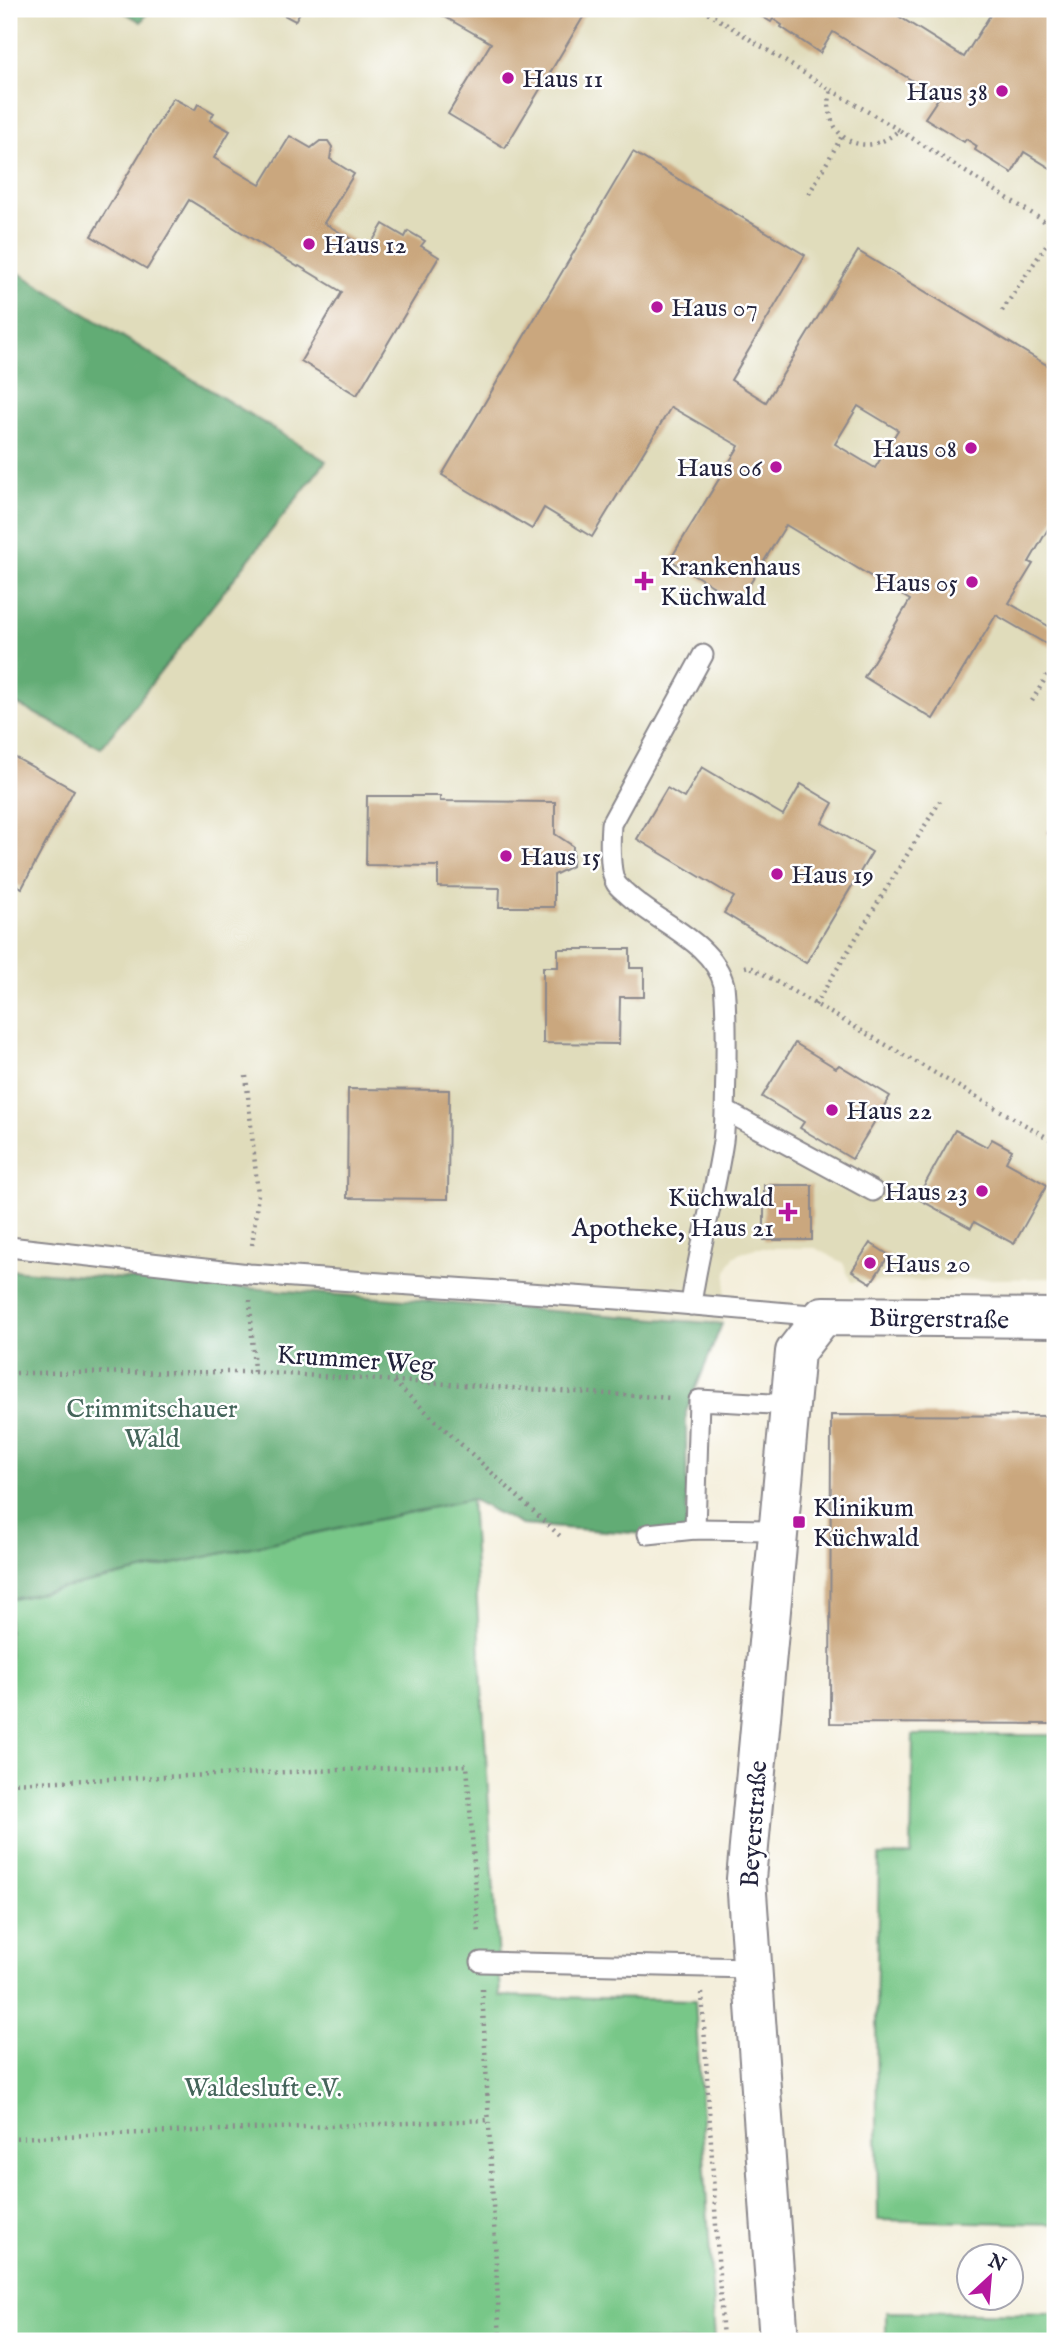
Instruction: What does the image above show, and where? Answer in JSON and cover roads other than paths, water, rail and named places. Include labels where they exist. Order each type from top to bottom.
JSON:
[{"type":"street","name":"Bürgerstraße","points":[[823,1316],[1055,1318]]},
{"type":"street","name":"Beyerstraße","points":[[779,2341],[746,1880],[796,1352],[823,1316]]},
{"type":"lane","points":[[691,1305],[696,1265],[723,1141],[726,1111],[726,1006],[722,976],[702,950],[683,933],[637,904],[615,883],[610,847],[611,824],[703,656]]},
{"type":"lane","points":[[726,1111],[873,1191]]},
{"type":"lane","points":[[9,1247],[249,1274],[823,1316]]},
{"type":"lane","points":[[695,1529],[699,1400],[790,1405]]},
{"type":"lane","points":[[648,1534],[695,1529],[779,1530]]},
{"type":"lane","points":[[481,1962],[752,1968]]},
{"type":"place","name":"Haus 11","points":[[508,78]]},
{"type":"place","name":"Haus 38","points":[[1002,91]]},
{"type":"place","name":"Haus 12","points":[[309,244]]},
{"type":"place","name":"Haus 07","points":[[657,307]]},
{"type":"place","name":"Haus 08","points":[[971,448]]},
{"type":"place","name":"Haus 06","points":[[776,467]]},
{"type":"place","name":"Krankenhaus Küchwald","points":[[644,581]]},
{"type":"place","name":"Haus 05","points":[[972,582]]},
{"type":"place","name":"Haus 15","points":[[506,856]]},
{"type":"place","name":"Haus 19","points":[[777,874]]},
{"type":"place","name":"Haus 22","points":[[832,1110]]},
{"type":"place","name":"Haus 23","points":[[982,1191]]},
{"type":"place","name":"Küchwald Apotheke, Haus 21","points":[[788,1212]]},
{"type":"place","name":"Haus 20","points":[[870,1263]]},
{"type":"place","name":"Klinikum Küchwald","points":[[799,1522]]},
{"type":"park label","name":"Crimmitschauer Wald","points":[[152,1423]]},
{"type":"park label","name":"Waldesluft e.V.","points":[[263,2087]]}]
